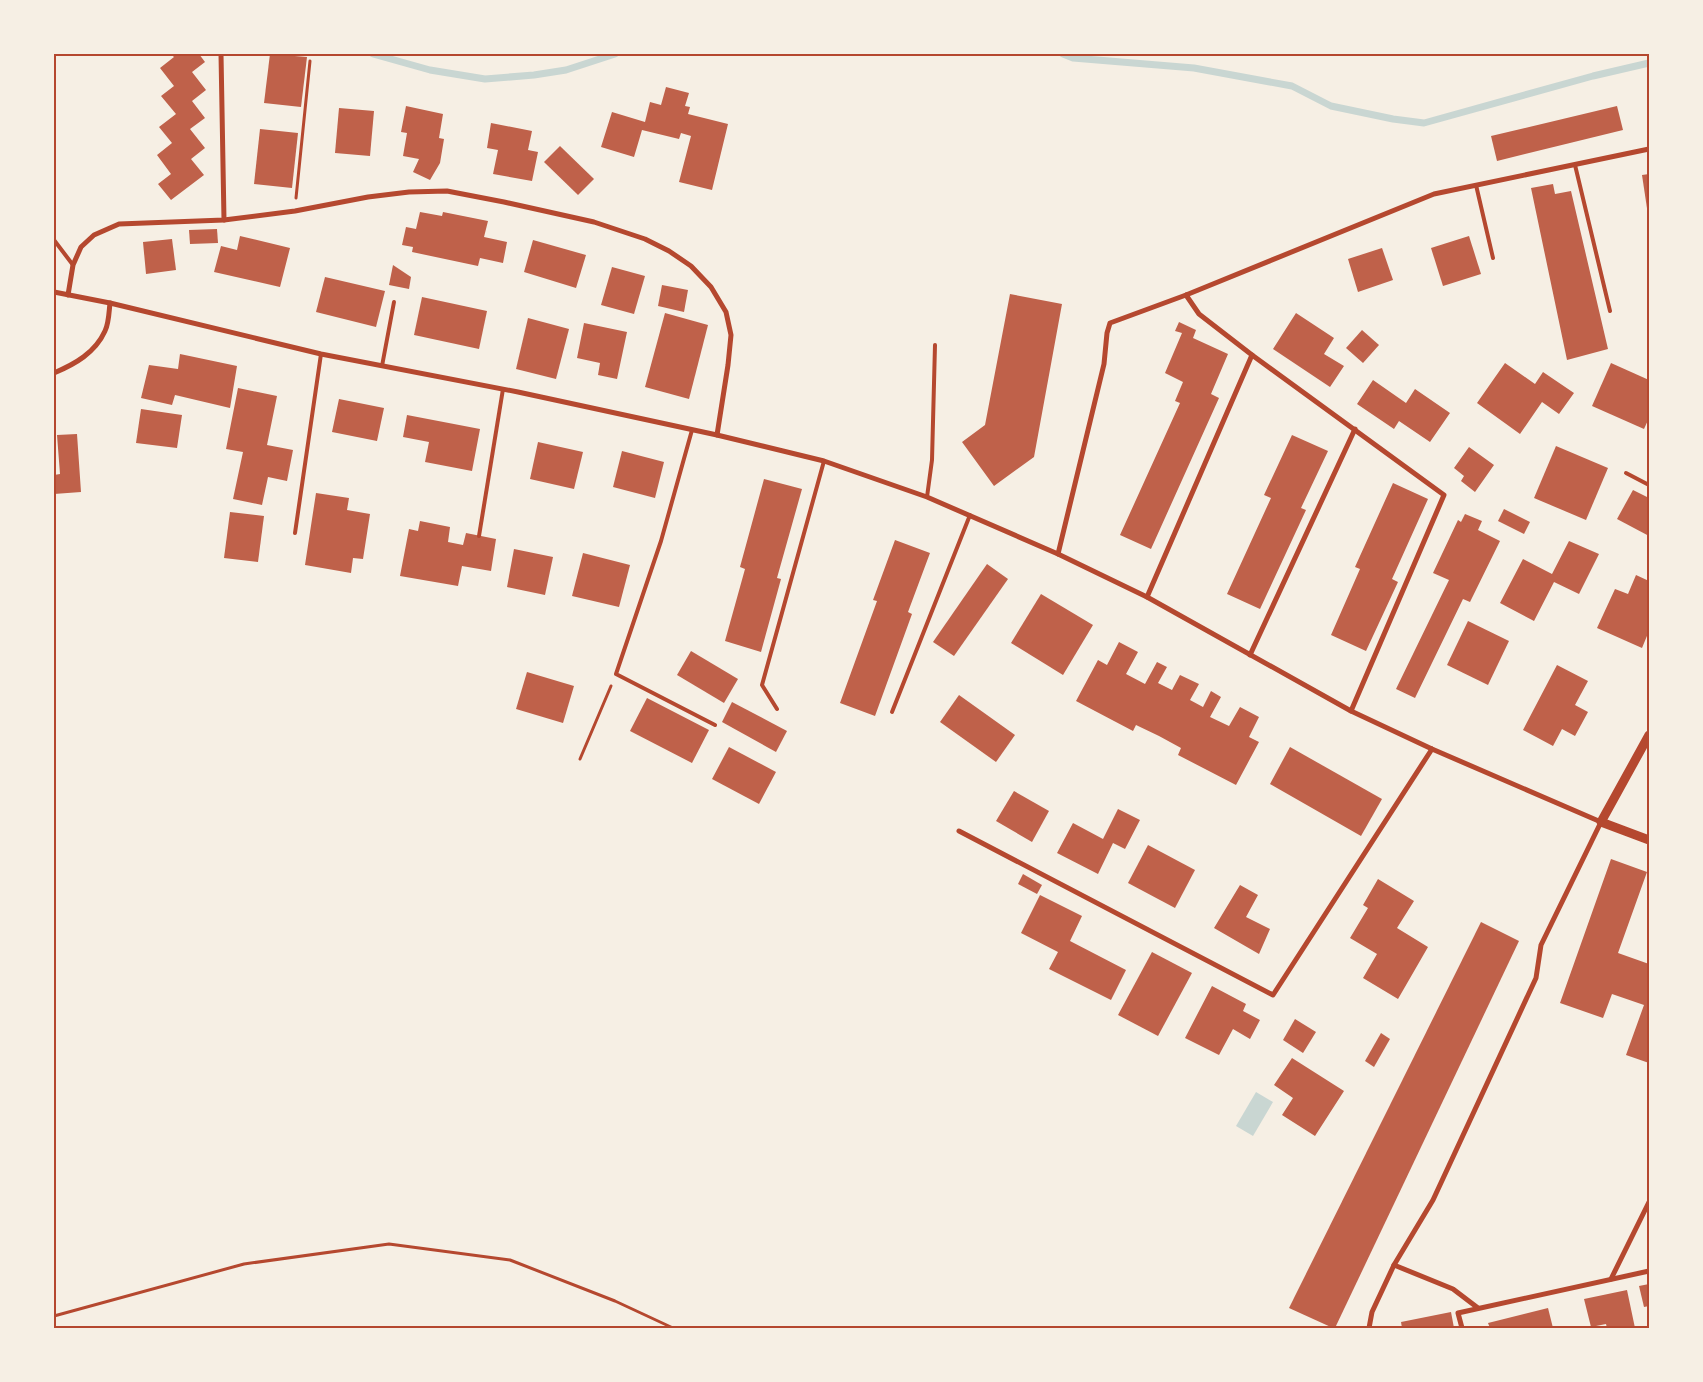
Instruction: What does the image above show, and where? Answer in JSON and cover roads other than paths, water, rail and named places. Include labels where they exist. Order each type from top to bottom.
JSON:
[{"type":"street","points":[[222,54],[224,220]]},
{"type":"street","points":[[1058,554],[1104,364],[1107,333],[1110,323],[1434,194],[1649,150]]},
{"type":"street","points":[[68,295],[73,265],[81,247],[94,235],[119,224],[224,220],[295,211],[368,197],[409,192],[447,191],[594,222],[644,239],[670,251],[691,266],[711,287],[726,312],[731,336],[717,435]]},
{"type":"street","points":[[54,292],[110,303],[321,354],[503,389],[717,435],[824,461],[927,497],[1058,554],[1147,597],[1351,711],[1432,749],[1602,822],[1649,840]]},
{"type":"street","points":[[1186,294],[1199,314],[1444,495],[1351,711]]},
{"type":"street","points":[[54,373],[74,365],[95,347],[106,329],[110,303]]},
{"type":"street","points":[[1147,597],[1252,355]]},
{"type":"street","points":[[1250,655],[1355,429]]},
{"type":"street","points":[[1369,1328],[1372,1312],[1394,1265],[1437,1191],[1536,978],[1541,945],[1602,822],[1649,735]]},
{"type":"street","points":[[959,831],[1273,995],[1432,749]]},
{"type":"street","points":[[1611,1279],[1649,1202]]},
{"type":"street","points":[[1394,1265],[1453,1290],[1478,1308]]},
{"type":"street","points":[[1462,1328],[1458,1313],[1649,1271]]},
{"type":"lane","points":[[1575,165],[1610,310]]},
{"type":"lane","points":[[1476,184],[1493,258]]},
{"type":"lane","points":[[54,240],[73,265]]},
{"type":"lane","points":[[382,366],[394,302]]},
{"type":"lane","points":[[927,497],[932,460],[935,345]]},
{"type":"lane","points":[[295,532],[321,354]]},
{"type":"lane","points":[[479,536],[503,389]]},
{"type":"lane","points":[[692,430],[661,541],[616,674],[714,725]]},
{"type":"lane","points":[[777,709],[762,685],[824,461]]},
{"type":"lane","points":[[1626,473],[1649,484]]},
{"type":"lane","points":[[892,712],[970,515]]},
{"type":"waterway","points":[[373,54],[430,70],[485,79],[566,70],[615,54]]},
{"type":"waterway","points":[[1063,54],[1073,58],[1194,68],[1292,86],[1331,106],[1393,119],[1424,123],[1593,76],[1649,63]]}]
